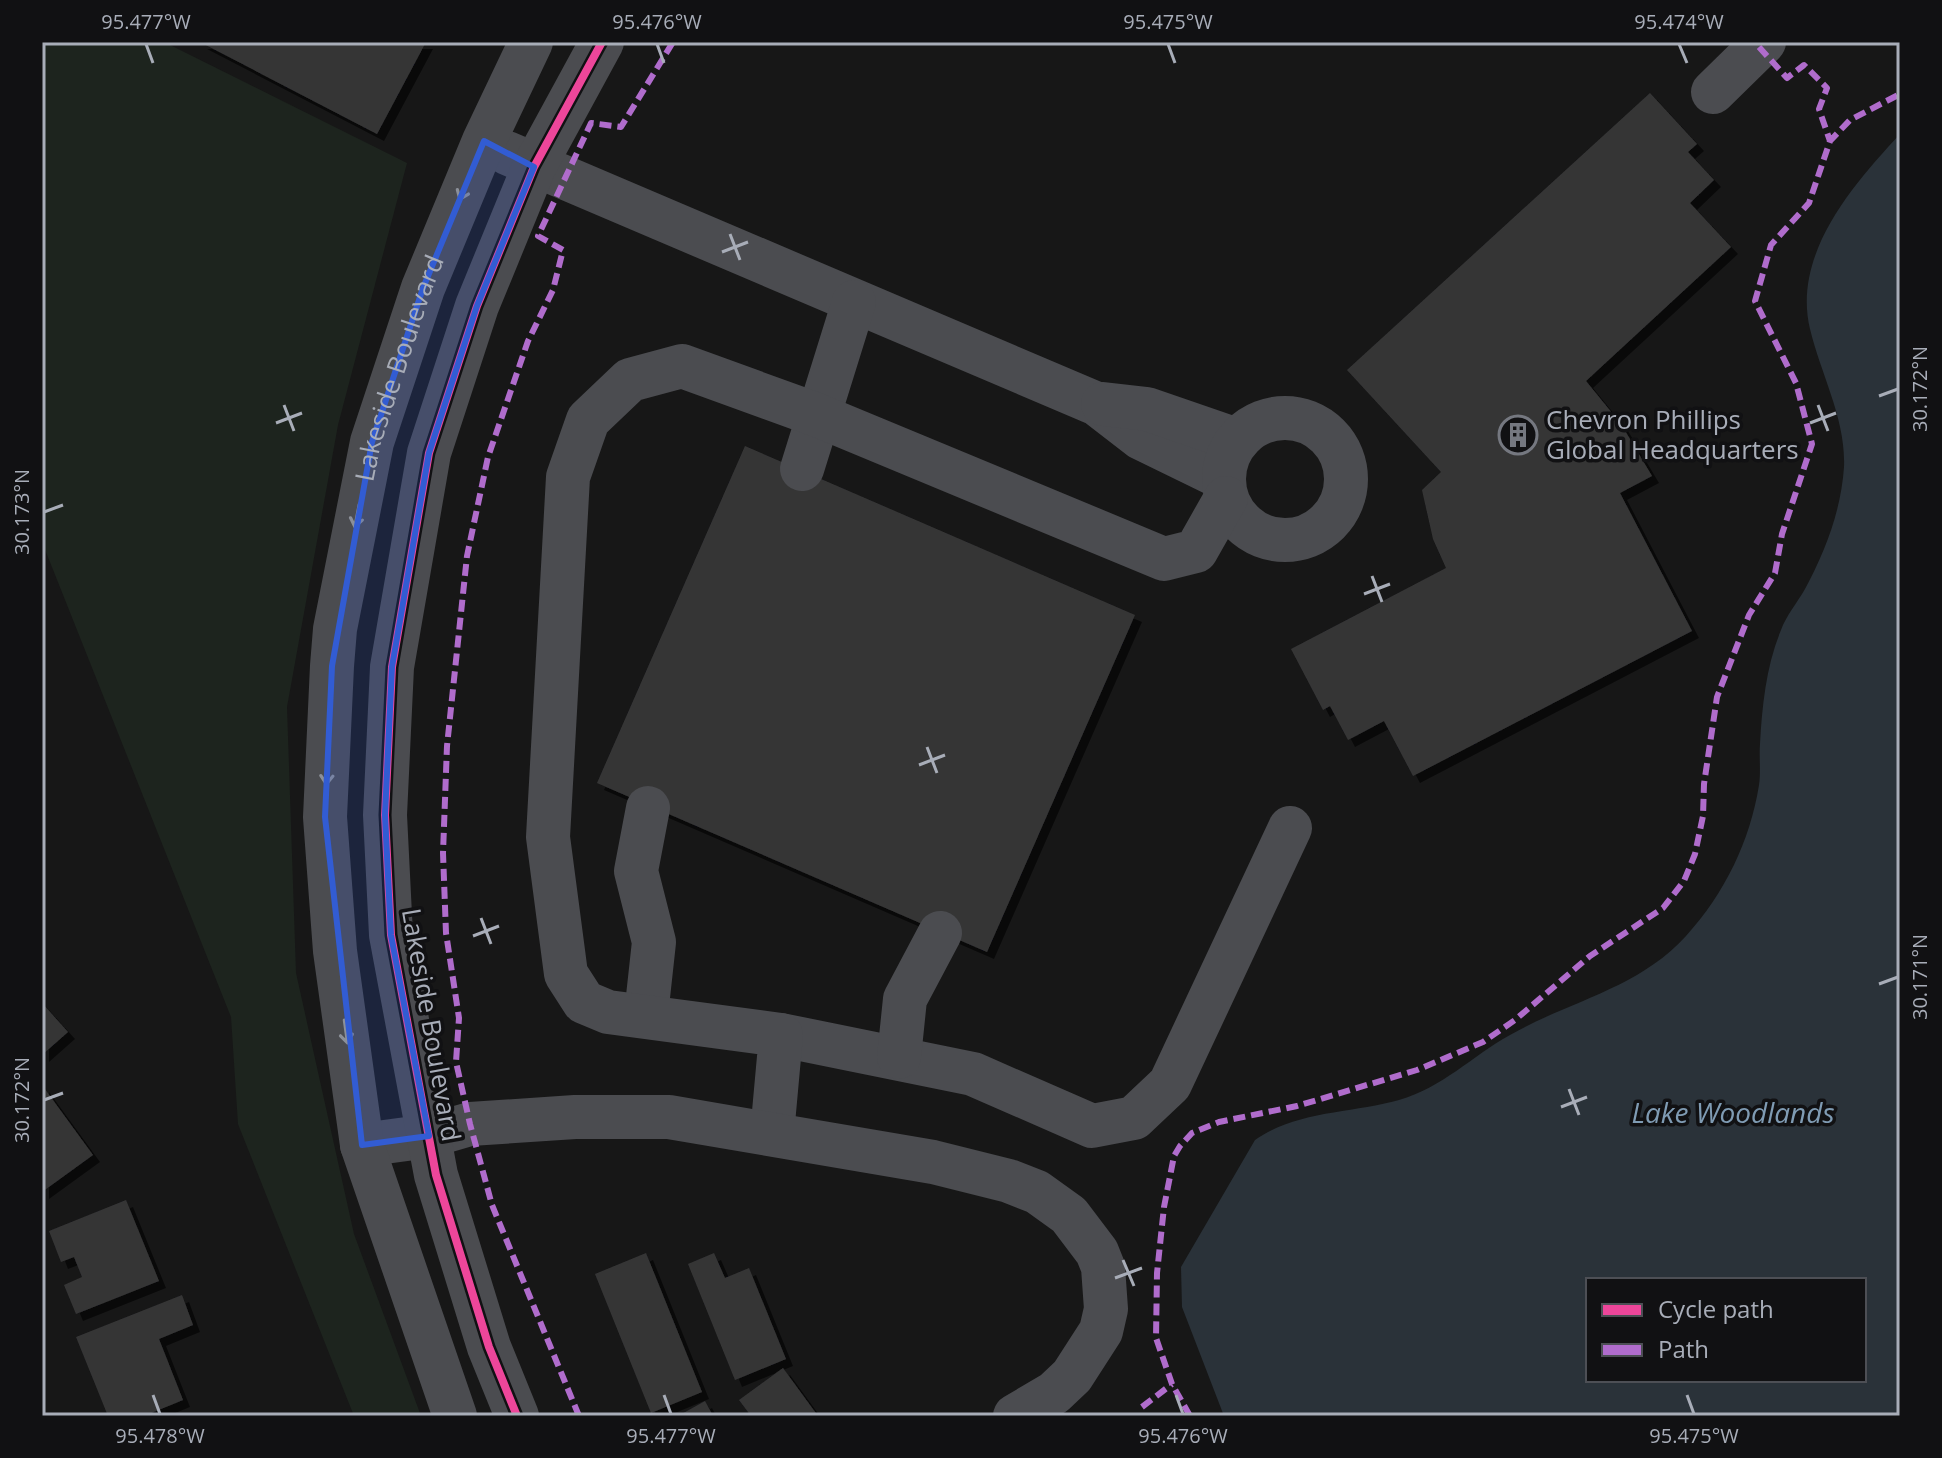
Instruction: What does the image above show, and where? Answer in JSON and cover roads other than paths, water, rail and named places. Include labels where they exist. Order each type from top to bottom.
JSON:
[{"type":"street","name":"Lakeside Boulevard","points":[[455,1416],[362,1145],[335,951],[325,817],[335,629],[372,442],[423,288],[484,141],[531,42]]},
{"type":"street","name":"Lakeside Boulevard","points":[[517,1416],[455,1245],[429,1136],[391,935],[385,815],[392,667],[429,453],[477,306],[534,167],[602,42]]},
{"type":"street","points":[[1713,92],[1764,42]]},
{"type":"street","points":[[484,141],[534,167],[1097,404],[1141,438],[1229,472],[1196,551],[1164,559],[817,415],[682,366],[630,380],[588,420],[568,477],[548,837],[566,974],[584,1002],[608,1012],[781,1035],[973,1074],[1092,1126],[1134,1118],[1170,1084],[1290,828]]},
{"type":"street","points":[[802,469],[854,302]]},
{"type":"street","points":[[646,1015],[654,942],[636,871],[648,808]]},
{"type":"street","points":[[899,1057],[905,999],[940,933]]},
{"type":"street","points":[[772,1134],[781,1035]]},
{"type":"street","points":[[362,1145],[429,1136],[470,1124],[575,1117],[669,1117],[933,1162],[1009,1181],[1053,1202],[1087,1236],[1103,1267],[1106,1291],[1101,1331],[1072,1376],[1054,1393],[1015,1416]]},
{"type":"water","name":"Lake Woodlands","points":[[1900,134],[1900,1416],[1224,1416],[1182,1307],[1181,1267],[1255,1140],[1288,1123],[1415,1095],[1510,1035],[1625,982],[1667,954],[1686,936],[1713,902],[1734,865],[1749,826],[1759,785],[1762,716],[1776,644],[1783,625],[1819,561],[1836,515],[1844,449],[1832,397],[1810,329],[1807,301],[1810,274],[1818,248],[1846,198]]},
{"type":"place","name":"Chevron Phillips Global Headquarters","points":[[1518,435]]}]
